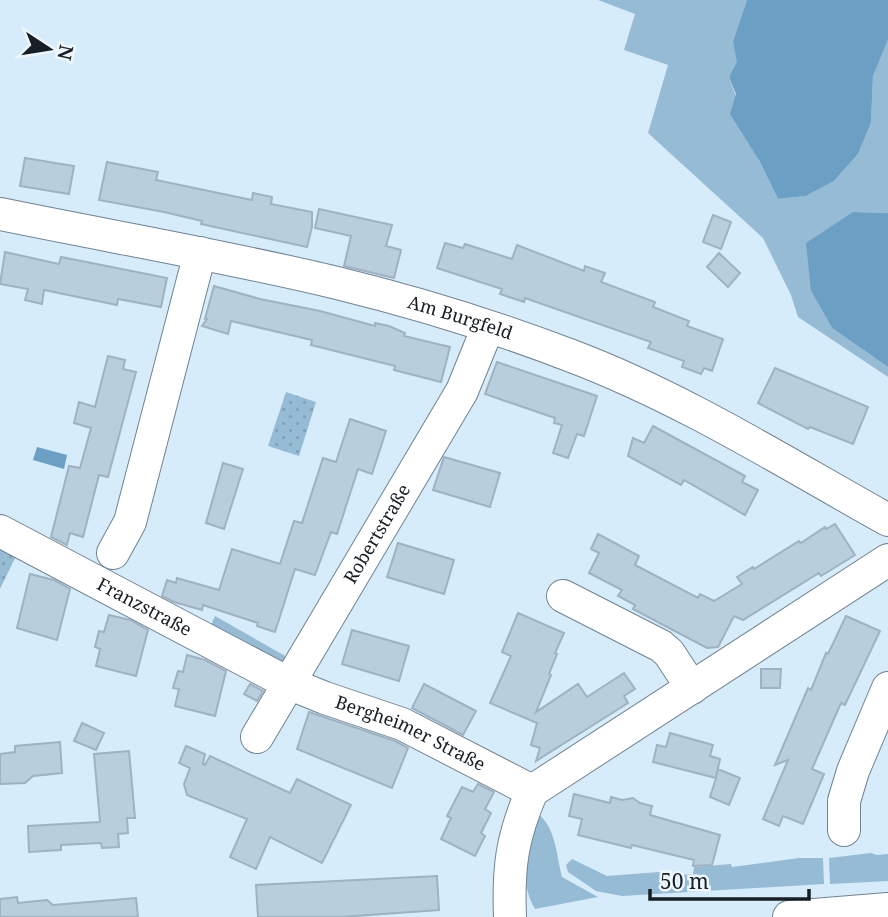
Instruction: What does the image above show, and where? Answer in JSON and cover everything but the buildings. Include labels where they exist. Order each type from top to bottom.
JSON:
[{"type":"street","name":"Am Burgfeld","points":[[0,214],[336,283],[410,302],[570,355],[636,383],[704,418],[888,520]]},
{"type":"street","name":"Franzstraße","points":[[113,553],[130,522],[200,253]]},
{"type":"street","name":"Robertstraße","points":[[257,737],[462,391],[488,327]]},
{"type":"street","name":"Franzstraße","points":[[0,531],[288,683]]},
{"type":"street","points":[[510,917],[512,846],[532,791],[888,560]]},
{"type":"street","points":[[564,596],[661,646],[669,653],[692,688]]},
{"type":"street","name":"Bergheimer Straße","points":[[288,683],[402,724],[532,791]]},
{"type":"street","points":[[844,830],[844,802],[853,771],[888,688]]},
{"type":"street","points":[[789,917],[888,909]]},
{"type":"shaded area","points":[[598,0],[747,0],[733,41],[738,62],[729,77],[759,160],[778,199],[806,196],[834,181],[858,154],[871,123],[873,76],[888,36],[888,213],[853,212],[811,291],[832,328],[888,367],[888,377],[798,317],[791,295],[763,238],[648,133],[668,65],[624,50],[635,14]]},
{"type":"shaded area","points":[[747,0],[888,0],[888,39],[873,76],[871,123],[858,154],[834,181],[806,196],[778,199],[759,160],[730,114],[736,94],[729,77],[737,62],[733,41]]},
{"type":"shaded area","points":[[853,212],[888,213],[888,367],[832,328],[811,291],[806,243]]},
{"type":"shaded area","points":[[286,392],[316,402],[299,456],[268,446]]},
{"type":"shaded area","points":[[37,447],[67,455],[64,469],[33,460]]},
{"type":"shaded area","points":[[0,538],[20,548],[0,589]]},
{"type":"shaded area","points":[[215,616],[287,657],[280,669],[208,632]]},
{"type":"shaded area","points":[[534,811],[551,832],[562,877],[598,897],[535,909],[526,885],[525,873],[526,848]]},
{"type":"shaded area","points":[[871,853],[888,854],[888,881],[830,884],[829,858]]},
{"type":"shaded area","points":[[799,858],[823,858],[824,884],[622,896],[596,891],[568,872],[566,865],[572,859],[607,876],[659,872],[666,876],[693,874],[694,867],[731,864],[732,867]]}]
